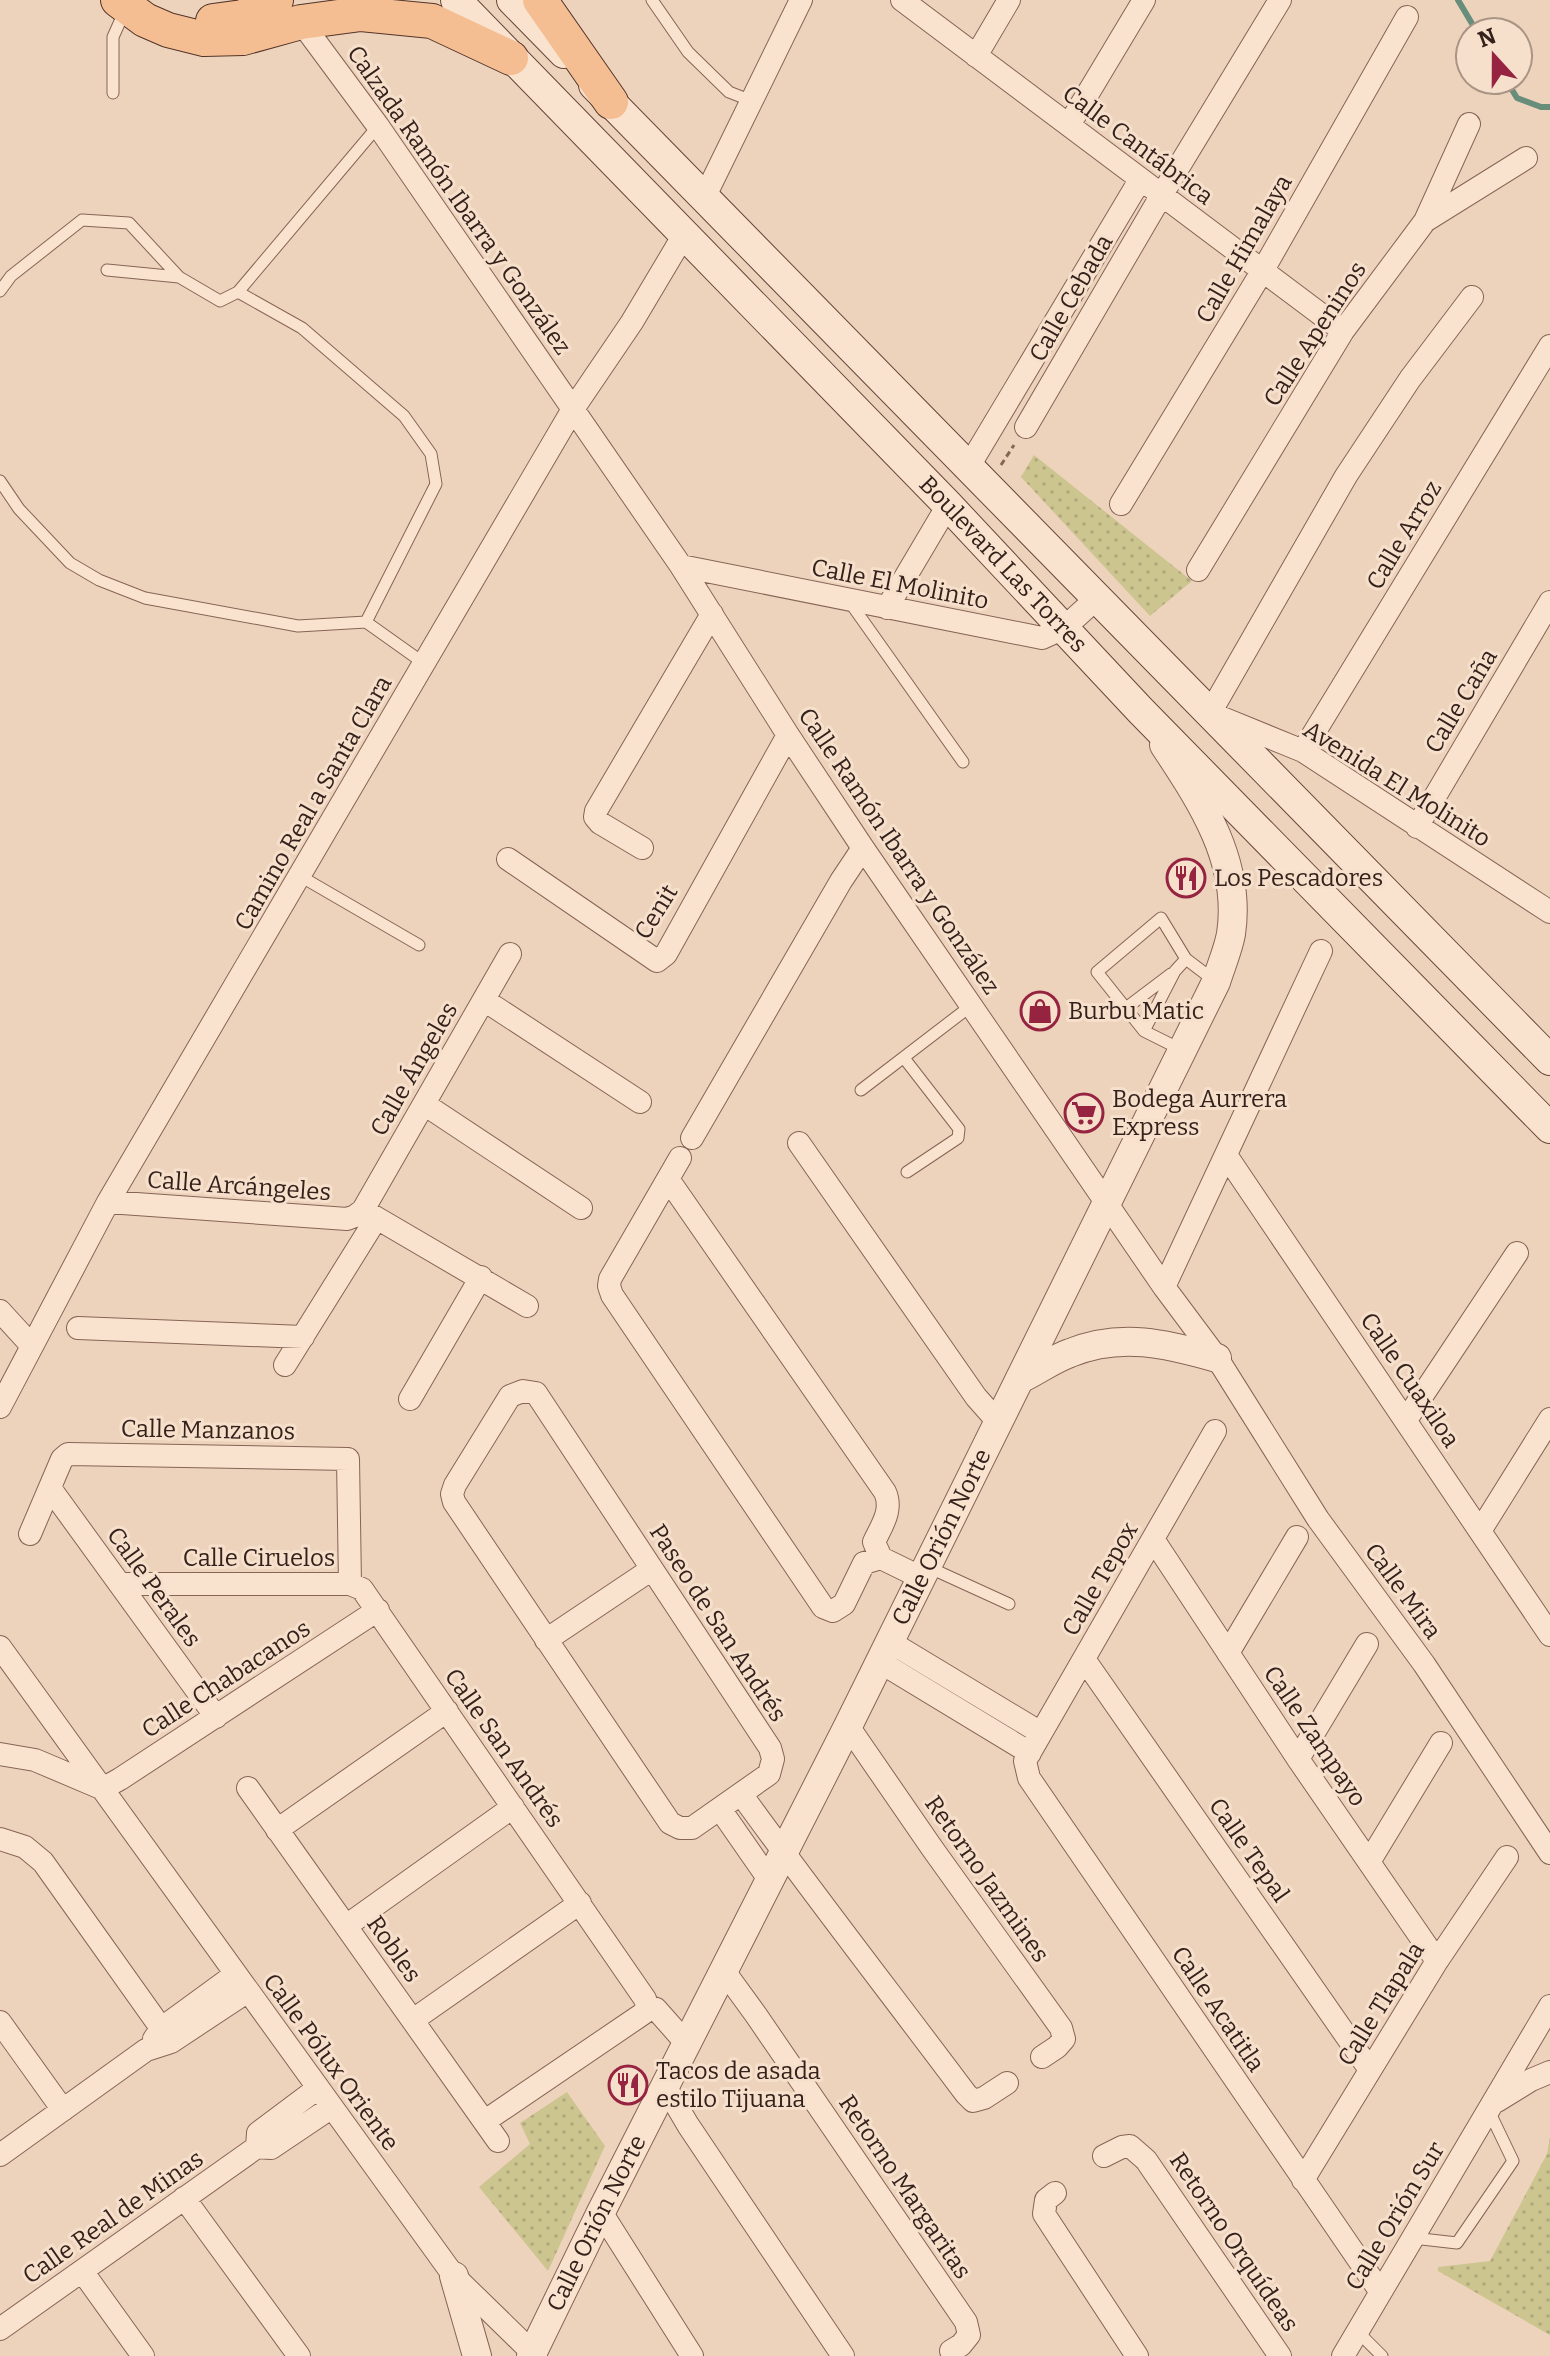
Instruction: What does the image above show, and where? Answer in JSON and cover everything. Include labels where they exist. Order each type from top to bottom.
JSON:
[{"type":"main road","name":"Boulevard Las Torres","points":[[456,0],[948,505],[1141,711],[1550,1128]]},
{"type":"main road","name":"Boulevard Las Torres","points":[[512,0],[1550,1060]]},
{"type":"main road","points":[[540,0],[611,102]]},
{"type":"main road","points":[[132,2],[212,21],[289,11],[432,21],[511,58]]},
{"type":"street","points":[[705,196],[801,0]]},
{"type":"street","points":[[976,56],[1009,0]]},
{"type":"street","points":[[1069,125],[1144,0]]},
{"type":"street","name":"Calle Cebada","points":[[1026,427],[1280,0]]},
{"type":"street","name":"Calle Cantábrica","points":[[904,1],[1343,331]]},
{"type":"street","name":"Calzada Ramón Ibarra y González","points":[[289,11],[378,126],[573,409]]},
{"type":"street","name":"Calle Himalaya","points":[[1121,504],[1263,270],[1407,17]]},
{"type":"street","name":"Calle Apeninos","points":[[1198,570],[1343,331],[1425,221],[1469,124]]},
{"type":"street","points":[[1425,221],[1526,158]]},
{"type":"street","points":[[978,476],[1140,180]]},
{"type":"street","name":"Camino Real a Santa Clara","points":[[0,1407],[108,1202],[573,409],[632,322],[685,233]]},
{"type":"street","points":[[1210,713],[1346,476],[1410,379],[1472,297]]},
{"type":"street","name":"Calle Arroz","points":[[1303,751],[1550,346]]},
{"type":"street","name":"Calle Ramón Ibarra y González","points":[[573,409],[681,566],[863,848],[1164,1287],[1217,1358]]},
{"type":"street","points":[[887,608],[948,505]]},
{"type":"street","name":"Calle El Molinito","points":[[681,566],[1042,638],[1064,628]]},
{"type":"street","points":[[1064,628],[1097,598]]},
{"type":"street","name":"Calle Caña","points":[[1417,827],[1550,602]]},
{"type":"street","points":[[642,848],[600,823],[595,817],[596,811],[712,614]]},
{"type":"street","name":"Calle Orión Norte","points":[[533,2355],[601,2212],[925,1573],[1216,982],[1231,934],[1231,885],[1220,845],[1205,810],[1141,711]]},
{"type":"street","name":"Avenida El Molinito","points":[[1210,713],[1303,751],[1550,912]]},
{"type":"street","name":"Cenit","points":[[508,859],[657,961],[666,954],[788,735]]},
{"type":"street","points":[[692,1138],[863,848]]},
{"type":"street","points":[[1164,1287],[1321,951]]},
{"type":"street","name":"Calle Ángeles","points":[[285,1365],[370,1214],[424,1104],[510,954]]},
{"type":"street","points":[[484,1000],[640,1102]]},
{"type":"street","points":[[424,1104],[581,1208]]},
{"type":"street","points":[[799,1143],[976,1397],[999,1423]]},
{"type":"street","name":"Calle Cuaxiloa","points":[[1226,1155],[1550,1635]]},
{"type":"street","points":[[668,1179],[889,1502],[873,1554],[844,1604],[833,1611],[823,1607],[612,1295],[610,1279],[680,1158]]},
{"type":"street","name":"Calle Arcángeles","points":[[108,1202],[347,1219],[370,1214]]},
{"type":"street","points":[[370,1214],[527,1306]]},
{"type":"street","points":[[1406,1420],[1517,1253]]},
{"type":"street","points":[[410,1399],[481,1277]]},
{"type":"street","points":[[0,1311],[32,1346]]},
{"type":"street","points":[[78,1328],[303,1337]]},
{"type":"street","points":[[1020,1379],[1070,1352],[1118,1341],[1165,1343],[1217,1358]]},
{"type":"street","name":"Calle Mira","points":[[1217,1358],[1318,1519],[1424,1664],[1550,1853]]},
{"type":"street","name":"Paseo de San Andrés","points":[[523,1391],[536,1393],[652,1569],[770,1748],[773,1759],[769,1774],[692,1828],[680,1828],[670,1823],[454,1502],[452,1494],[455,1485],[510,1396],[523,1391]]},
{"type":"street","points":[[1480,1531],[1550,1419]]},
{"type":"street","name":"Calle Tepox","points":[[1030,1753],[1215,1431]]},
{"type":"street","name":"Calle Manzanos","points":[[50,1488],[62,1459],[68,1454],[348,1459],[350,1584]]},
{"type":"street","points":[[30,1534],[50,1488]]},
{"type":"street","name":"Calle Perales","points":[[50,1488],[216,1717]]},
{"type":"street","points":[[1228,1653],[1297,1537]]},
{"type":"street","name":"Calle Zampayo","points":[[1153,1539],[1298,1759],[1437,1961]]},
{"type":"street","points":[[873,1554],[925,1573]]},
{"type":"street","points":[[546,1640],[652,1569]]},
{"type":"street","name":"Calle Ciruelos","points":[[120,1584],[350,1584]]},
{"type":"street","name":"Calle San Andrés","points":[[350,1584],[362,1589],[378,1610],[645,1999],[645,2009],[656,2009],[684,2049]]},
{"type":"street","name":"Calle Chabacanos","points":[[102,1789],[378,1610]]},
{"type":"street","points":[[1298,1759],[1367,1644]]},
{"type":"street","name":"Calle Pólux Oriente","points":[[0,1647],[454,2276],[533,2355]]},
{"type":"street","points":[[885,1652],[1041,1733]]},
{"type":"street","points":[[885,1652],[1030,1753]]},
{"type":"street","name":"Calle Tepal","points":[[1084,1659],[1370,2070]]},
{"type":"street","points":[[277,1830],[447,1711]]},
{"type":"street","name":"Retorno Jazmines","points":[[848,1726],[1061,2028],[1064,2039],[1042,2057]]},
{"type":"street","points":[[1369,1862],[1441,1743]]},
{"type":"street","name":"Calle Acatitla","points":[[1030,1753],[1025,1761],[1029,1778],[1380,2291]]},
{"type":"street","points":[[0,1754],[35,1760],[102,1789]]},
{"type":"street","name":"Robles","points":[[248,1788],[498,2141]]},
{"type":"street","points":[[741,1794],[966,2094],[973,2101],[984,2098],[1007,2083]]},
{"type":"street","points":[[346,1926],[513,1807]]},
{"type":"street","points":[[720,1809],[770,1881]]},
{"type":"street","points":[[0,1839],[25,1847],[43,1862],[166,2035]]},
{"type":"street","name":"Calle Tlapala","points":[[1303,2180],[1437,1961],[1507,1857]]},
{"type":"street","points":[[413,2020],[580,1903]]},
{"type":"street","name":"Retorno Margaritas","points":[[724,1971],[966,2322],[969,2335],[951,2351]]},
{"type":"street","points":[[0,2155],[242,1983]]},
{"type":"street","name":"Calle Orión Sur","points":[[1343,2356],[1550,2006]]},
{"type":"street","points":[[485,2121],[645,2009]]},
{"type":"street","points":[[0,2022],[63,2110]]},
{"type":"street","name":"Calle Orión Sur","points":[[1491,2107],[1531,2080],[1550,2072]]},
{"type":"street","points":[[665,2086],[843,2356]]},
{"type":"street","name":"Calle Real de Minas","points":[[257,2147],[258,2133],[318,2088]]},
{"type":"street","name":"Calle Real de Minas","points":[[0,2329],[257,2147],[271,2148],[332,2107]]},
{"type":"street","name":"Retorno Orquídeas","points":[[1104,2156],[1130,2146],[1146,2160],[1280,2356]]},
{"type":"street","points":[[1055,2193],[1046,2200],[1044,2214],[1137,2356]]},
{"type":"street","points":[[184,2198],[299,2356]]},
{"type":"street","points":[[601,2212],[692,2356]]},
{"type":"street","points":[[82,2271],[143,2356]]},
{"type":"street","points":[[454,2276],[477,2356]]},
{"type":"lane","points":[[652,0],[688,52],[729,92],[752,101]]},
{"type":"lane","points":[[113,93],[114,32],[132,2]]},
{"type":"lane","points":[[0,291],[11,276],[82,220],[129,223],[179,277],[220,301],[238,292],[378,126]]},
{"type":"lane","points":[[107,270],[179,277]]},
{"type":"lane","points":[[238,292],[302,328],[404,416],[431,454],[436,484],[366,622]]},
{"type":"lane","points":[[0,481],[19,509],[70,563],[110,585],[145,598],[298,626],[366,622],[425,664]]},
{"type":"lane","points":[[849,601],[963,762]]},
{"type":"lane","points":[[300,876],[419,945]]},
{"type":"lane","points":[[1183,1050],[1144,1031],[1097,972],[1161,918],[1186,959],[1216,982]]},
{"type":"lane","points":[[1126,1008],[1186,959]]},
{"type":"lane","points":[[1144,1031],[1175,971]]},
{"type":"lane","points":[[861,1090],[972,1005]]},
{"type":"lane","points":[[904,1058],[959,1129],[958,1138],[907,1172]]},
{"type":"lane","points":[[925,1573],[1009,1604]]},
{"type":"lane","points":[[1412,2238],[1457,2243],[1513,2161],[1491,2107]]},
{"type":"lane","points":[[1357,2331],[1382,2356]]},
{"type":"path","points":[[978,476],[1026,427]]},
{"type":"shaded area","points":[[1034,455],[1192,581],[1150,616],[1021,477]]},
{"type":"shaded area","points":[[567,2092],[605,2146],[548,2271],[479,2187],[530,2144],[520,2123]]},
{"type":"shaded area","points":[[1550,2137],[1550,2335],[1438,2271],[1438,2267],[1490,2261],[1547,2154]]},
{"type":"waterway","points":[[1458,0],[1468,16]]},
{"type":"waterway","points":[[1516,96],[1541,107],[1550,107]]},
{"type":"place","name":"Los Pescadores","points":[[1186,878]]},
{"type":"place","name":"Burbu Matic","points":[[1040,1011]]},
{"type":"place","name":"Bodega Aurrera Express","points":[[1084,1113]]},
{"type":"place","name":"Tacos de asada estilo Tijuana","points":[[628,2085]]}]
